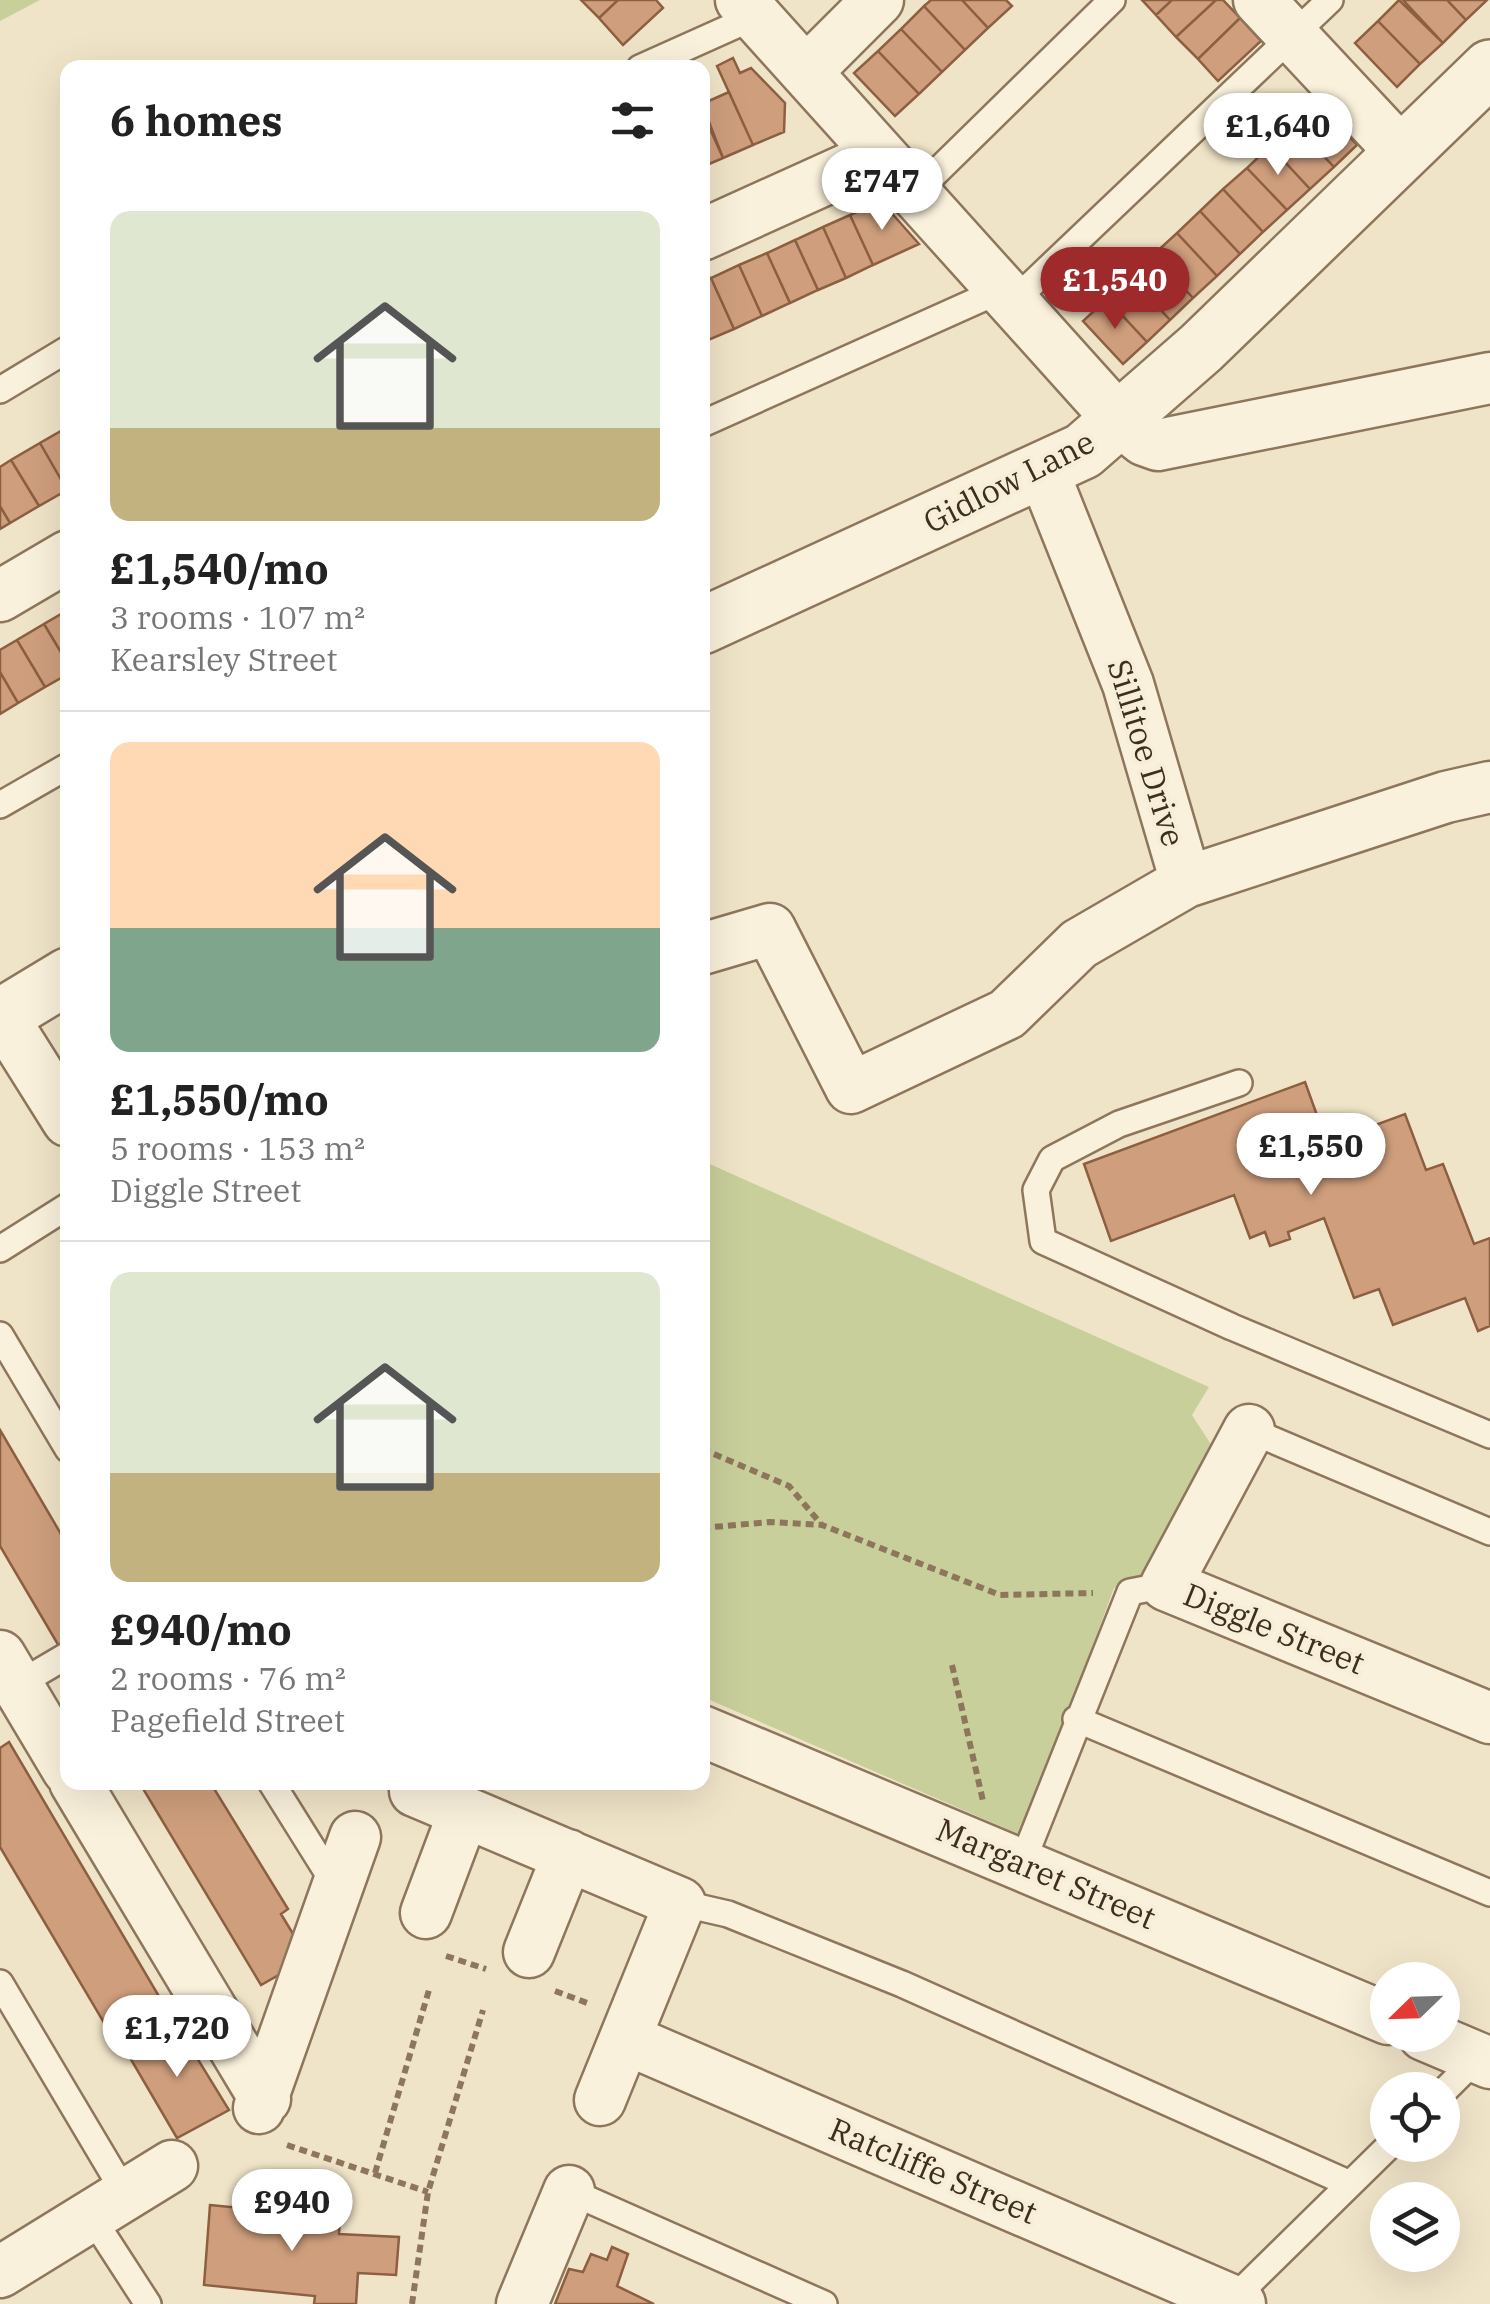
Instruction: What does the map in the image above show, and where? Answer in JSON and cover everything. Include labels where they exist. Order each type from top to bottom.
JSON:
[{"type":"street","points":[[806,72],[878,0]]},
{"type":"street","points":[[1258,0],[1401,152]]},
{"type":"street","points":[[748,8],[1120,421],[1144,440],[1158,445],[1490,378]]},
{"type":"street","name":"Gidlow Lane","points":[[710,622],[1084,451],[1490,68]]},
{"type":"street","points":[[710,231],[879,155]]},
{"type":"street","name":"Sillitoe Drive","points":[[710,948],[770,929],[851,1088],[1008,1014],[1079,944],[1186,882],[1128,684],[1044,470]]},
{"type":"street","points":[[0,596],[60,561]]},
{"type":"street","points":[[1186,882],[1446,796],[1490,787]]},
{"type":"street","points":[[60,981],[1,1016],[60,1108]]},
{"type":"street","name":"Diggle Street","points":[[1249,1430],[1148,1588],[1490,1718]]},
{"type":"street","points":[[5,1678],[60,1758]]},
{"type":"street","name":"Margaret Street","points":[[710,1734],[1370,2011]]},
{"type":"street","points":[[80,1790],[262,2104]]},
{"type":"street","points":[[415,1790],[680,1903],[600,2100]]},
{"type":"street","points":[[426,1913],[464,1812]]},
{"type":"street","points":[[262,2104],[355,1837]]},
{"type":"street","points":[[529,1952],[568,1855]]},
{"type":"street","name":"Ratcliffe Street","points":[[626,2040],[1233,2303]]},
{"type":"street","points":[[1460,2047],[1486,2055]]},
{"type":"street","points":[[0,2272],[172,2166]]},
{"type":"street","points":[[522,2304],[569,2192]]},
{"type":"lane","points":[[914,193],[1112,0]]},
{"type":"lane","points":[[710,421],[1008,295],[1330,0]]},
{"type":"lane","points":[[654,60],[748,8]]},
{"type":"lane","points":[[0,390],[60,354]]},
{"type":"lane","points":[[0,806],[60,771]]},
{"type":"lane","points":[[1239,1083],[1119,1124],[1052,1158],[1036,1190],[1043,1241],[1232,1327],[1490,1434]]},
{"type":"lane","points":[[0,1248],[60,1211]]},
{"type":"lane","points":[[0,1335],[60,1436]]},
{"type":"lane","points":[[1249,1430],[1490,1532]]},
{"type":"lane","points":[[1008,1857],[1076,1719],[1148,1588]]},
{"type":"lane","points":[[5,1678],[60,1657]]},
{"type":"lane","points":[[1076,1719],[1490,1893]]},
{"type":"lane","points":[[276,1790],[336,1886]]},
{"type":"lane","points":[[680,1903],[728,1914],[902,1984],[1350,2184]]},
{"type":"lane","points":[[0,1983],[109,2206],[148,2304]]},
{"type":"lane","points":[[1460,2077],[1486,2055]]},
{"type":"lane","points":[[1233,2303],[1373,2162]]},
{"type":"lane","points":[[569,2192],[824,2304]]},
{"type":"path","points":[[710,1452],[789,1486],[822,1525]]},
{"type":"path","points":[[710,1527],[770,1522],[822,1525],[1000,1595],[1148,1588]]},
{"type":"path","points":[[952,1666],[1008,1857]]},
{"type":"path","points":[[375,2173],[430,1990]]},
{"type":"path","points":[[412,2304],[428,2192],[484,2010]]},
{"type":"path","points":[[262,2104],[248,2120],[279,2142],[428,2192]]},
{"type":"green space","points":[[0,0],[40,0],[0,21]]},
{"type":"green space","points":[[710,1164],[1209,1387],[1192,1415],[1216,1452],[1154,1571],[1114,1588],[1023,1836],[710,1700]]},
{"type":"building","points":[[581,0],[618,0],[599,18]]},
{"type":"building","points":[[618,0],[656,0],[663,8],[623,45],[599,18]]},
{"type":"building","points":[[931,0],[962,0],[988,28],[965,50],[924,6]]},
{"type":"building","points":[[962,0],[1006,0],[1012,6],[988,28]]},
{"type":"building","points":[[1142,0],[1172,0],[1156,15]]},
{"type":"building","points":[[1172,0],[1216,0],[1176,37],[1156,15]]},
{"type":"building","points":[[1216,0],[1223,0],[1240,18],[1198,59],[1176,37]]},
{"type":"building","points":[[1399,0],[1443,43],[1420,64],[1378,21]]},
{"type":"building","points":[[1403,0],[1447,0],[1466,20],[1443,43]]},
{"type":"building","points":[[1447,0],[1487,0],[1466,20]]},
{"type":"building","points":[[924,6],[965,50],[942,72],[901,29]]},
{"type":"building","points":[[1240,18],[1261,41],[1218,81],[1198,59]]},
{"type":"building","points":[[1378,21],[1420,64],[1397,87],[1355,43]]},
{"type":"building","points":[[901,29],[942,72],[919,94],[878,51]]},
{"type":"building","points":[[878,51],[919,94],[895,116],[854,73]]},
{"type":"building","points":[[733,58],[740,73],[751,68],[785,103],[784,132],[753,145],[717,66]]},
{"type":"building","points":[[729,92],[753,145],[723,158],[710,125],[710,100]]},
{"type":"building","points":[[1317,102],[1357,145],[1334,167],[1293,124]]},
{"type":"building","points":[[1293,124],[1334,167],[1310,189],[1270,146]]},
{"type":"building","points":[[710,129],[723,158],[710,164]]},
{"type":"building","points":[[1270,146],[1310,189],[1287,210],[1247,168]]},
{"type":"building","points":[[1247,168],[1287,210],[1263,232],[1223,189]]},
{"type":"building","points":[[1223,189],[1263,232],[1240,254],[1200,211]]},
{"type":"building","points":[[881,201],[919,244],[873,265],[850,215]]},
{"type":"building","points":[[1200,211],[1240,254],[1217,276],[1177,233]]},
{"type":"building","points":[[850,215],[873,265],[846,278],[823,227]]},
{"type":"building","points":[[823,227],[846,278],[818,290],[795,240]]},
{"type":"building","points":[[1177,233],[1217,276],[1193,298],[1153,255]]},
{"type":"building","points":[[795,240],[818,290],[790,303],[767,253]]},
{"type":"building","points":[[767,253],[790,303],[762,316],[739,265]]},
{"type":"building","points":[[1153,255],[1193,298],[1170,320],[1130,277]]},
{"type":"building","points":[[739,265],[762,316],[734,329],[711,278]]},
{"type":"building","points":[[1130,277],[1170,320],[1147,342],[1107,299]]},
{"type":"building","points":[[710,278],[734,329],[710,339]]},
{"type":"building","points":[[1107,299],[1147,342],[1123,364],[1083,321]]},
{"type":"building","points":[[60,432],[60,478],[40,443]]},
{"type":"building","points":[[40,443],[60,478],[60,494],[39,506],[11,460]]},
{"type":"building","points":[[11,460],[39,506],[10,523],[0,506],[0,467]]},
{"type":"building","points":[[0,506],[10,523],[0,529]]},
{"type":"building","points":[[60,615],[60,651],[44,624]]},
{"type":"building","points":[[44,624],[60,651],[60,679],[45,687],[17,640]]},
{"type":"building","points":[[17,640],[45,687],[18,703],[0,672],[0,650]]},
{"type":"building","points":[[0,672],[18,703],[0,714]]},
{"type":"building","points":[[1305,1082],[1327,1143],[1405,1114],[1426,1170],[1443,1164],[1474,1244],[1490,1238],[1490,1326],[1478,1331],[1465,1298],[1393,1325],[1379,1289],[1354,1298],[1324,1218],[1288,1232],[1290,1239],[1270,1246],[1265,1232],[1250,1238],[1234,1195],[1111,1241],[1084,1164]]},
{"type":"building","points":[[0,1430],[60,1532],[60,1648],[0,1546]]},
{"type":"building","points":[[9,1742],[170,2015],[116,2043],[0,1847],[0,1748]]},
{"type":"building","points":[[144,1790],[215,1790],[288,1909],[281,1914],[301,1947],[289,1969],[261,1985]]},
{"type":"building","points":[[175,2022],[229,2110],[177,2138],[126,2051]]},
{"type":"building","points":[[210,2205],[340,2218],[339,2234],[399,2237],[396,2275],[358,2273],[356,2304],[314,2304],[315,2296],[204,2285]]},
{"type":"building","points":[[612,2247],[628,2254],[617,2286],[654,2304],[555,2304],[569,2269],[583,2272],[591,2254],[607,2260]]}]
